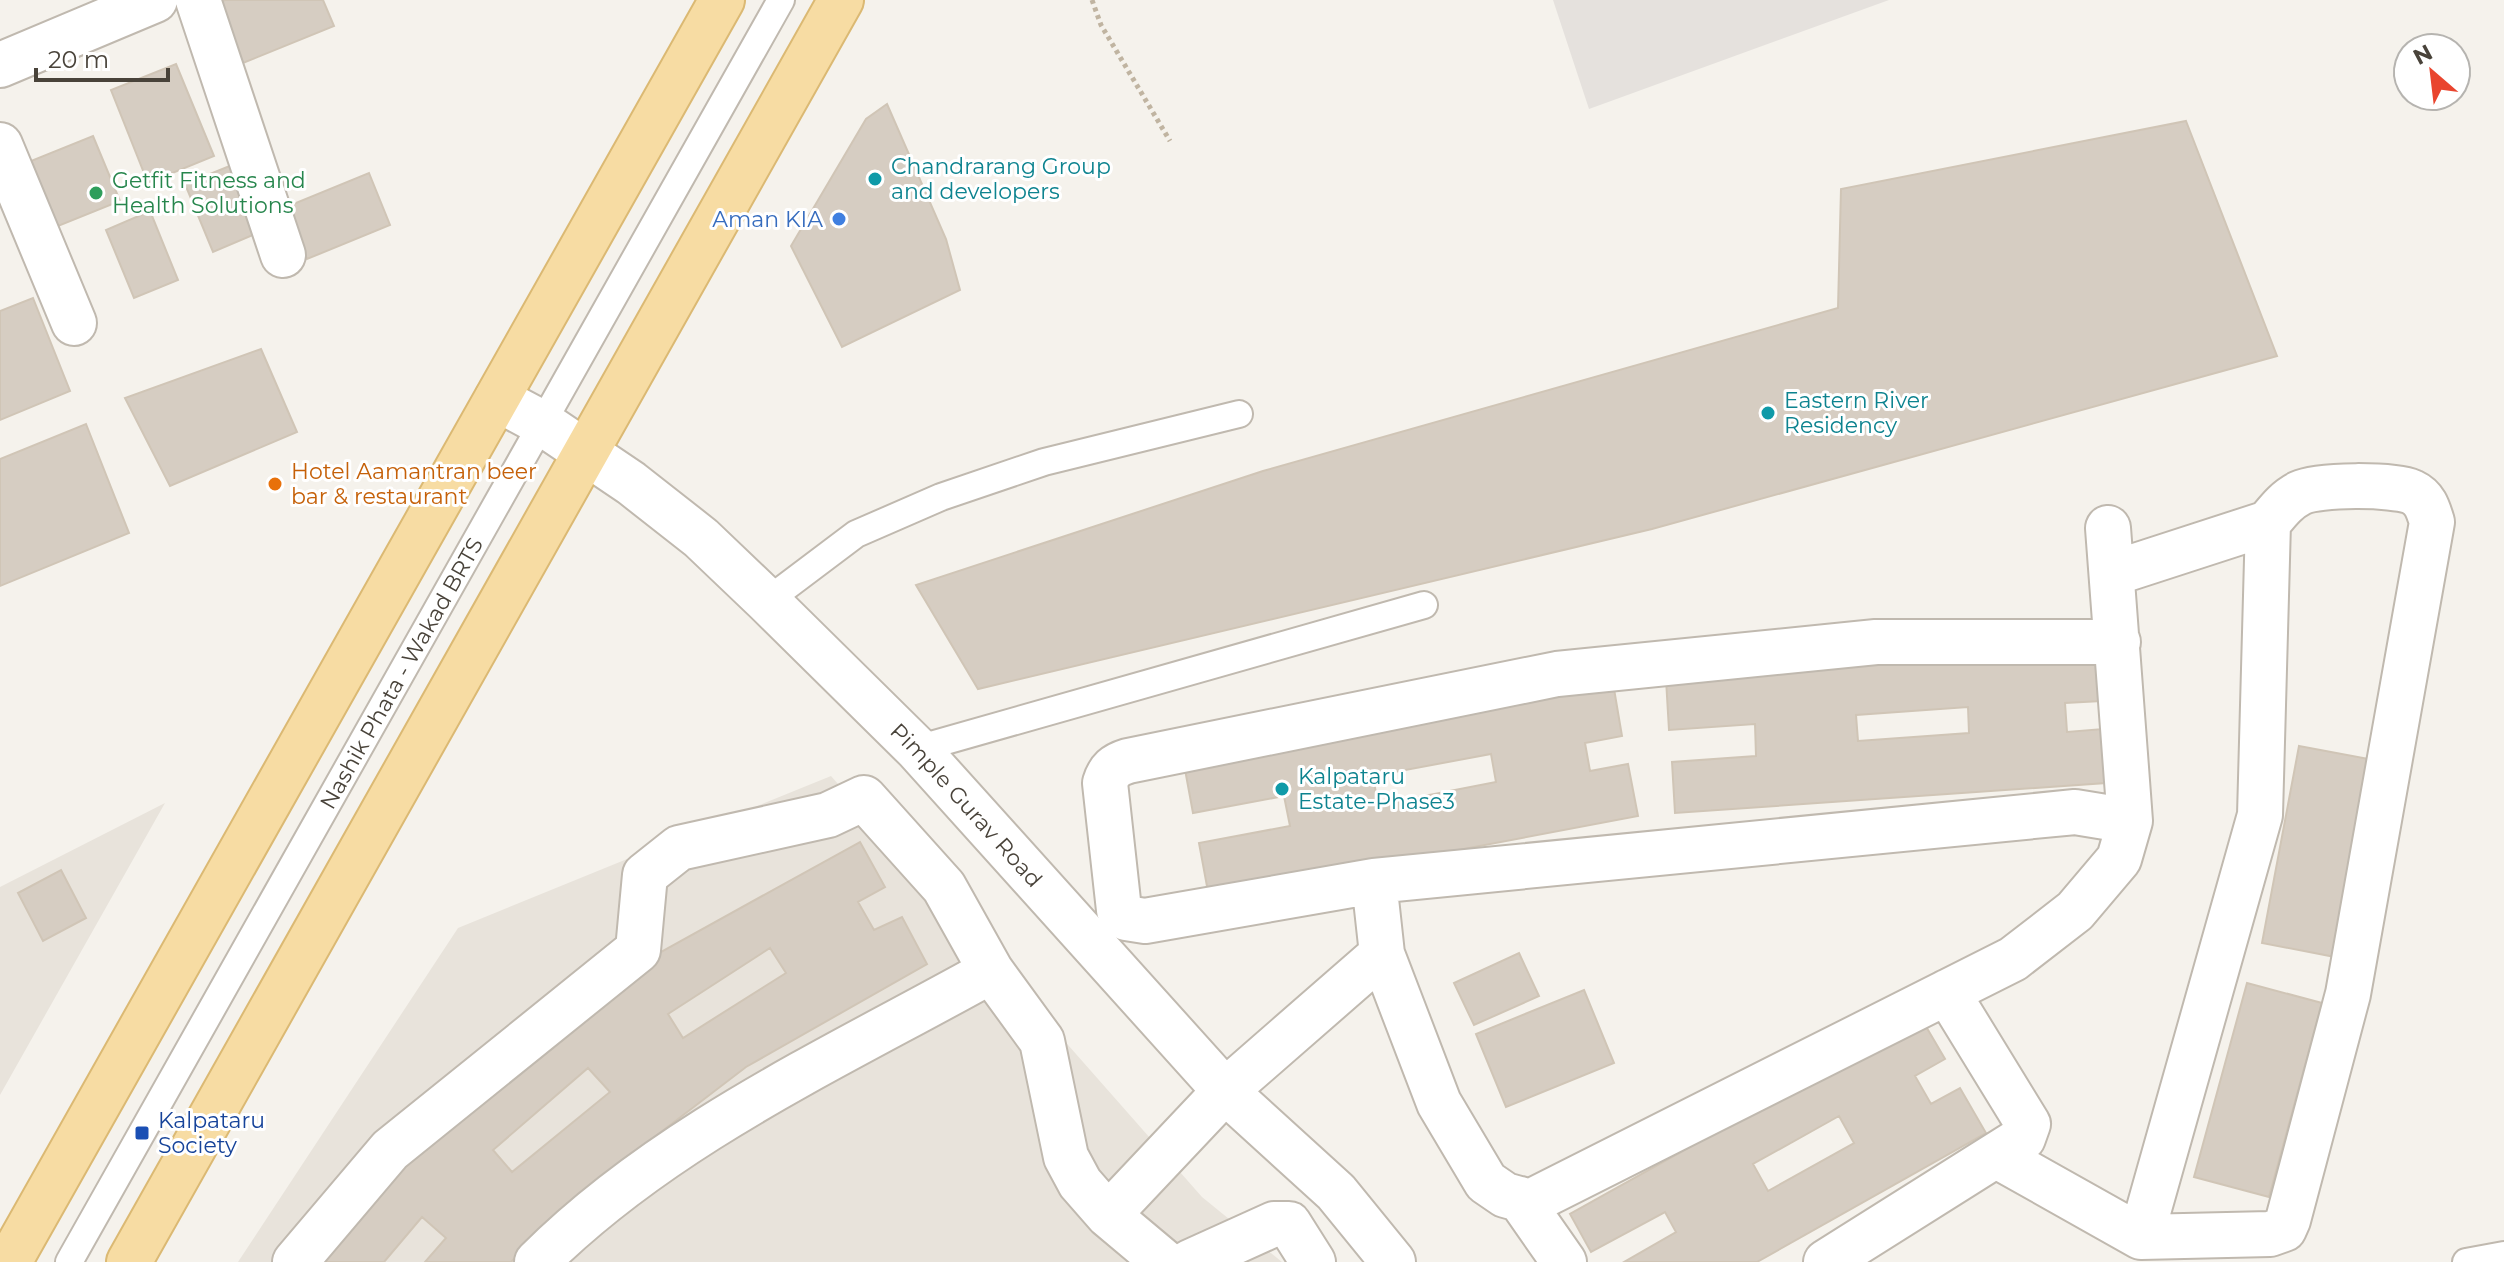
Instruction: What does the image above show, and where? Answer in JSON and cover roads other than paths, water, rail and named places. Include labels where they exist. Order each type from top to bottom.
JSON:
[{"type":"main road","points":[[9,1262],[722,0]]},
{"type":"main road","points":[[129,1262],[841,0]]},
{"type":"street","points":[[0,65],[155,0]]},
{"type":"street","points":[[198,0],[283,255]]},
{"type":"street","points":[[0,145],[74,323]]},
{"type":"street","name":"Pimple Gurav Road","points":[[497,399],[585,451],[701,538],[767,601],[917,749],[1225,1091],[1336,1192],[1393,1262]]},
{"type":"street","points":[[1997,1156],[2141,1237],[2270,1234],[2284,1229],[2348,994],[2432,522],[2427,504],[2412,492],[2382,487],[2304,491],[2288,499],[2268,523],[2114,573]]},
{"type":"street","points":[[2141,1237],[2260,815],[2268,523]]},
{"type":"street","points":[[1374,881],[1382,954],[1439,1103],[1486,1182],[1505,1195],[1530,1202],[2013,959],[2075,911],[2119,859],[2130,821],[2114,573],[2108,528]]},
{"type":"street","points":[[2118,642],[1876,642],[1557,674],[1128,761],[1117,765],[1108,774],[1105,783],[1119,910],[1126,918],[1145,921],[1374,881],[2075,812],[2130,821]]},
{"type":"street","points":[[295,1262],[390,1150],[638,950],[645,875],[679,848],[828,815],[864,798],[944,887],[991,971],[1042,1041],[1066,1157],[1080,1183],[1108,1215],[1164,1262]]},
{"type":"street","points":[[1108,1215],[1225,1091],[1382,954]]},
{"type":"street","points":[[537,1262],[578,1221],[713,1126],[991,971]]},
{"type":"street","points":[[1826,1262],[2023,1138],[2028,1124],[1947,992]]},
{"type":"street","points":[[1520,1199],[1564,1262]]},
{"type":"street","points":[[1190,1262],[1274,1224],[1289,1224],[1313,1262]]},
{"type":"lane","name":"Nashik Phata - Wakad BRTS","points":[[69,1262],[781,0]]},
{"type":"lane","points":[[767,601],[856,534],[941,497],[1044,462],[1239,414]]},
{"type":"lane","points":[[917,749],[1424,605]]},
{"type":"lane","points":[[2466,1262],[2504,1255]]},
{"type":"place","name":"Chandrarang Group and developers","points":[[875,179]]},
{"type":"place","name":"Getfit Fitness and Health Solutions","points":[[96,193]]},
{"type":"place","name":"Aman KIA","points":[[839,219]]},
{"type":"place","name":"Eastern River Residency","points":[[1768,413]]},
{"type":"place","name":"Hotel Aamantran beer bar & restaurant","points":[[275,484]]},
{"type":"place","name":"Kalpataru Estate-Phase3","points":[[1282,789]]},
{"type":"place","name":"Kalpataru Society","points":[[142,1133]]}]
